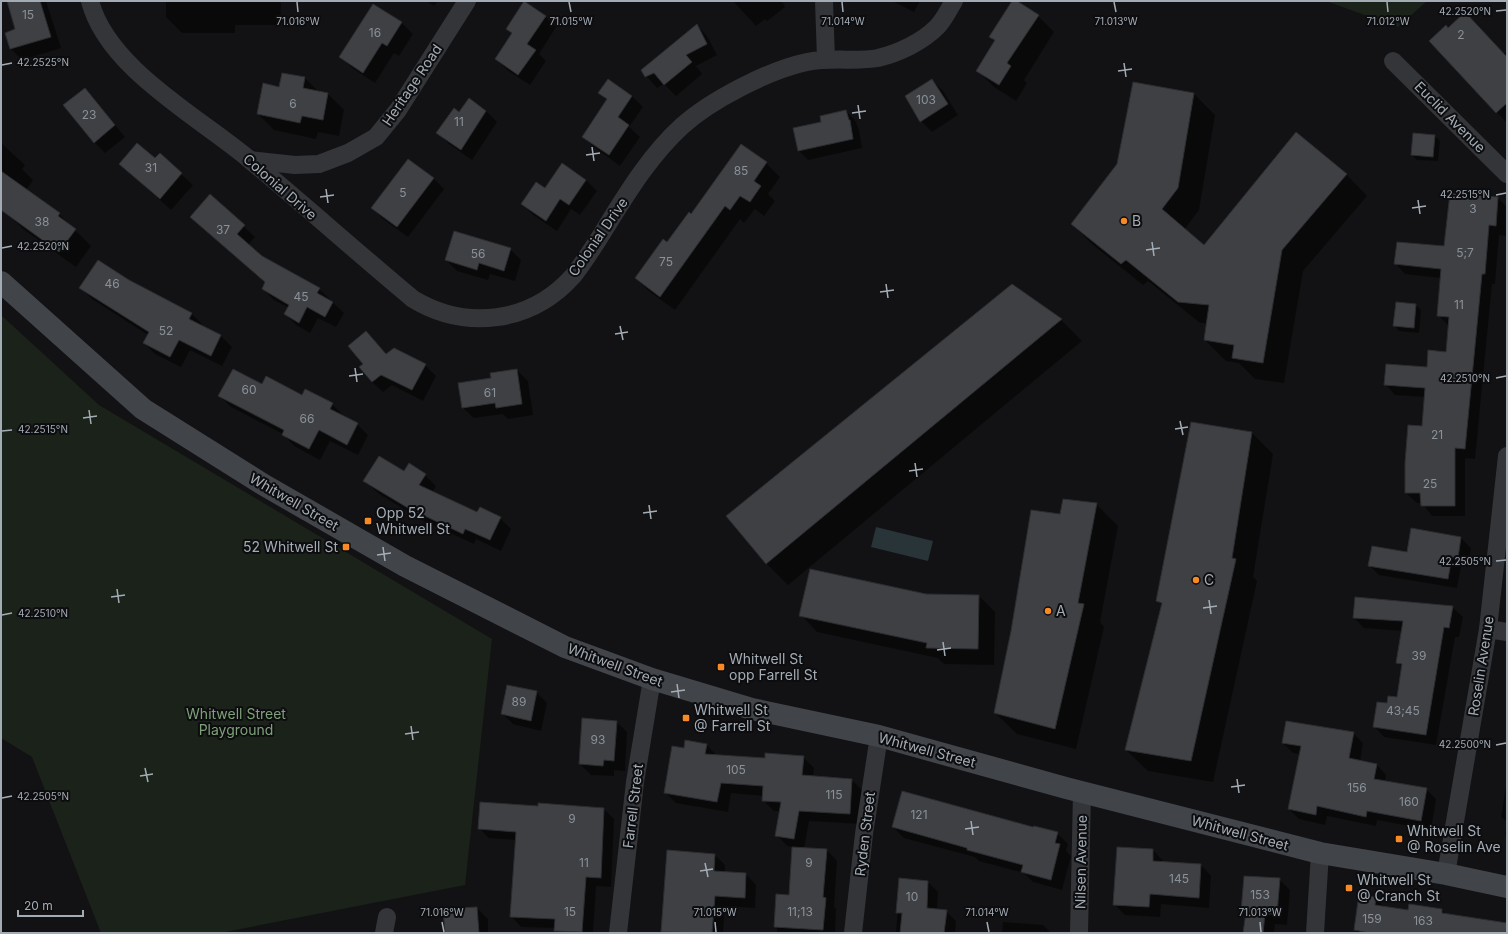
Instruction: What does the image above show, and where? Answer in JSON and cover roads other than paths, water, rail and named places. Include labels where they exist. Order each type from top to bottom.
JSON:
[{"type":"street","name":"Colonial Drive","points":[[90,1],[101,31],[125,60],[162,92],[250,160],[413,299],[443,314],[479,319],[518,313],[551,294],[573,276],[650,160],[683,125],[730,93],[792,66],[826,59],[878,58],[914,45],[938,26],[954,1]]},
{"type":"street","name":"Heritage Road","points":[[250,160],[296,166],[319,164],[348,154],[376,137],[398,110],[467,1]]},
{"type":"street","points":[[824,1],[826,59]]},
{"type":"street","name":"Euclid Avenue","points":[[1392,61],[1507,174]]},
{"type":"street","name":"Whitwell Street","points":[[1,282],[143,409],[264,485],[405,566],[565,647],[652,679],[752,709],[879,736],[1082,792],[1320,853],[1446,874],[1507,887]]},
{"type":"street","name":"Roselin Avenue","points":[[1446,874],[1488,629],[1507,456]]},
{"type":"street","points":[[1488,629],[1507,632]]},
{"type":"street","name":"Farrell Street","points":[[618,933],[635,782],[652,679]]},
{"type":"street","name":"Ryden Street","points":[[853,933],[864,834],[879,736]]},
{"type":"street","name":"Nilsen Avenue","points":[[1079,933],[1082,792]]},
{"type":"street","points":[[1315,933],[1320,853]]},
{"type":"place","name":"B","points":[[1124,221]]},
{"type":"place","name":"Opp 52 Whitwell St","points":[[368,521]]},
{"type":"place","name":"52 Whitwell St","points":[[346,547]]},
{"type":"place","name":"C","points":[[1196,580]]},
{"type":"place","name":"A","points":[[1048,611]]},
{"type":"place","name":"Whitwell St opp Farrell St","points":[[721,667]]},
{"type":"place","name":"Whitwell St @ Farrell St","points":[[686,718]]},
{"type":"place","name":"Whitwell St @ Roselin Ave","points":[[1399,839]]},
{"type":"place","name":"Whitwell St @ Cranch St","points":[[1349,888]]},
{"type":"park label","name":"Whitwell Street Playground","points":[[236,722]]}]
